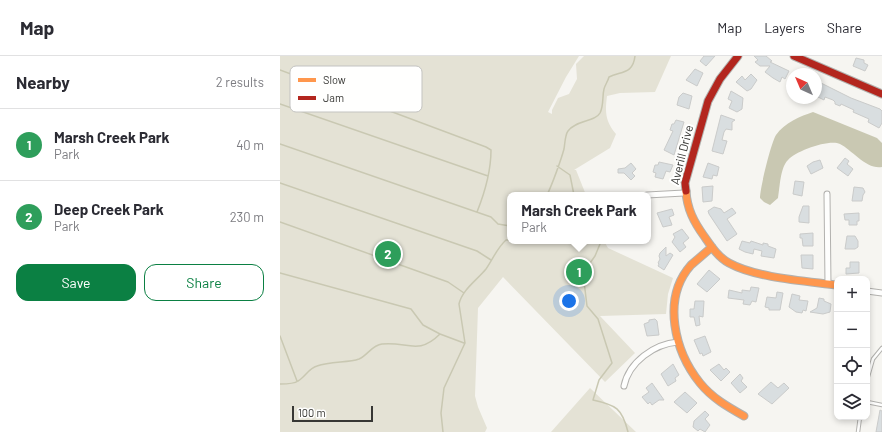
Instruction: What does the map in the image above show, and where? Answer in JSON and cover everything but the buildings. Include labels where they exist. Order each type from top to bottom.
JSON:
[{"type":"street","name":"Averill Drive","points":[[738,56],[720,79],[708,101],[686,176],[684,193],[690,216],[712,247],[723,259],[740,268],[834,285]]},
{"type":"street","points":[[794,56],[882,94]]},
{"type":"street","points":[[651,194],[684,193]]},
{"type":"street","points":[[827,194],[828,284]]},
{"type":"street","points":[[712,247],[696,258],[678,285],[673,311],[678,342],[687,366],[700,383],[720,404],[744,416]]},
{"type":"street","points":[[870,291],[882,293]]},
{"type":"street","points":[[624,386],[626,377],[646,354],[657,347],[678,342]]},
{"type":"lane","points":[[870,366],[882,348]]},
{"type":"lane","points":[[870,403],[882,405]]},
{"type":"lane","points":[[858,432],[860,420]]},
{"type":"shaded area","points":[[280,56],[579,56],[566,77],[548,112],[552,114],[552,110],[558,98],[569,94],[577,79],[576,64],[584,56],[671,56],[655,92],[620,93],[607,96],[607,116],[612,129],[616,134],[610,148],[574,170],[576,170],[585,192],[507,192],[507,244],[606,244],[608,248],[673,278],[668,294],[666,314],[600,316],[635,353],[605,382],[503,277],[478,308],[475,396],[487,428],[485,432],[280,432]]},
{"type":"shaded area","points":[[813,112],[877,138],[882,143],[882,167],[871,166],[865,163],[840,144],[821,144],[798,153],[785,163],[778,198],[770,205],[764,202],[760,198],[762,185],[776,135],[783,127],[798,118]]},
{"type":"shaded area","points":[[590,388],[636,432],[551,432]]},
{"type":"waterway","points":[[548,192],[561,159],[568,131],[571,127],[598,116],[601,110],[604,89],[609,77],[629,69],[634,62],[635,56]]},
{"type":"waterway","points":[[280,70],[290,74]]},
{"type":"waterway","points":[[280,104],[290,107]]},
{"type":"waterway","points":[[303,112],[488,176]]},
{"type":"waterway","points":[[392,112],[491,150],[487,182],[477,212]]},
{"type":"waterway","points":[[280,144],[491,217],[498,224],[507,226]]},
{"type":"waterway","points":[[557,166],[570,175],[573,192]]},
{"type":"waterway","points":[[280,183],[477,251],[491,260]]},
{"type":"waterway","points":[[280,222],[448,282],[464,293]]},
{"type":"waterway","points":[[443,432],[441,413],[444,388],[465,343],[459,304],[463,294],[486,269],[503,243],[507,240]]},
{"type":"waterway","points":[[600,244],[595,256],[583,273],[587,306],[598,319],[612,363],[599,380],[593,400],[613,406],[617,409],[626,424],[628,432]]},
{"type":"waterway","points":[[280,273],[411,309],[423,325],[440,334]]},
{"type":"waterway","points":[[280,384],[296,382],[317,366],[359,359],[373,348],[382,344],[419,346],[432,341],[440,334],[464,343]]},
{"type":"waterway","points":[[280,336],[297,381]]},
{"type":"traffic: slow","points":[[686,191],[689,209],[697,226],[721,258],[740,268],[753,272],[796,280],[834,285]]},
{"type":"traffic: slow","points":[[712,247],[691,265],[682,279],[676,293],[674,309],[678,341],[691,370],[700,383],[715,398],[744,416]]},
{"type":"traffic: jam","points":[[686,191],[685,183],[708,101],[720,79],[738,56]]},
{"type":"traffic: jam","points":[[794,56],[882,94]]},
{"type":"place","name":"Deep Creek Park","points":[[388,254]]},
{"type":"place","name":"Marsh Creek Park","points":[[579,272]]}]
